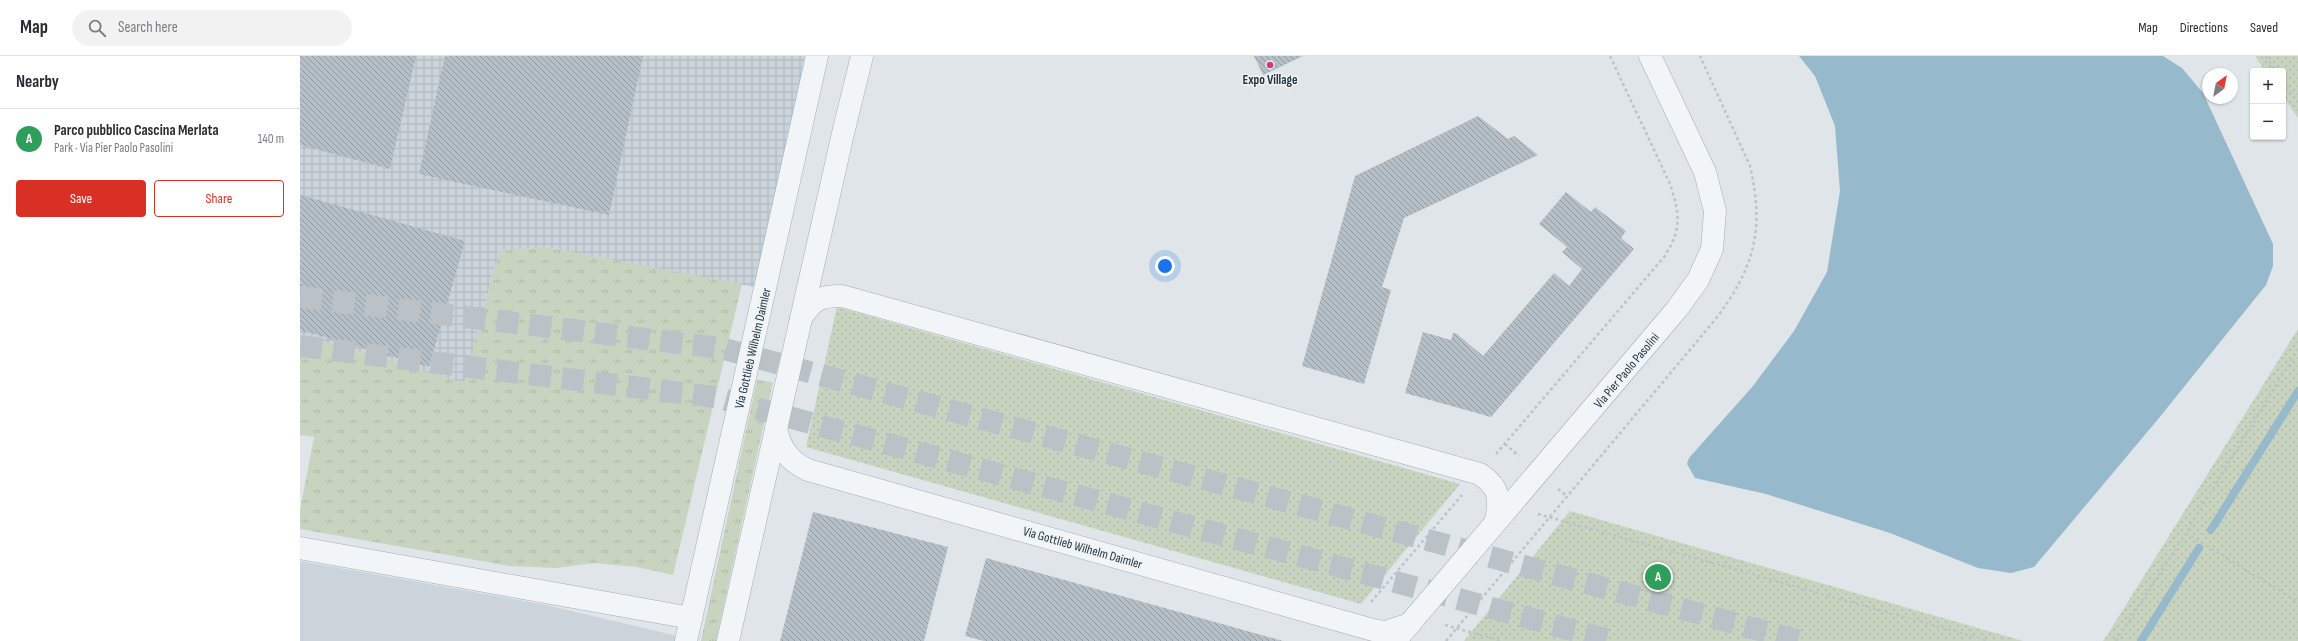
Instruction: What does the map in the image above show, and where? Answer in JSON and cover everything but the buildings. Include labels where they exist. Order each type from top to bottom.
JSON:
[{"type":"street","name":"Via Gottlieb Wilhelm Daimler","points":[[686,641],[817,56]]},
{"type":"street","points":[[728,641],[844,129],[862,56]]},
{"type":"street","name":"Via Pier Paolo Pasolini","points":[[1395,641],[1677,309],[1698,280],[1712,249],[1715,211],[1705,172],[1650,56]]},
{"type":"street","points":[[801,318],[815,300],[824,296],[842,296],[1480,474],[1490,481],[1496,490],[1499,503],[1496,521]]},
{"type":"street","name":"Via Gottlieb Wilhelm Daimler","points":[[776,429],[779,441],[788,458],[808,470],[1373,630],[1386,632],[1410,624]]},
{"type":"street","points":[[300,548],[691,618]]},
{"type":"path","points":[[1492,458],[1664,257],[1678,229],[1678,206],[1670,184],[1610,56]]},
{"type":"path","points":[[2266,56],[2274,68]]},
{"type":"path","points":[[2286,84],[2298,102]]},
{"type":"path","points":[[2116,641],[2186,533],[2298,349]]},
{"type":"path","points":[[1370,603],[1465,492]]},
{"type":"path","points":[[1538,514],[1987,641]]},
{"type":"path","points":[[2186,533],[2298,602]]},
{"type":"path","points":[[1445,626],[1502,641]]},
{"type":"shaded area","points":[[300,56],[805,56],[759,288],[545,247],[499,251],[464,384],[300,334]]},
{"type":"shaded area","points":[[300,561],[546,605],[677,636],[676,641],[300,641]]},
{"type":"green space","points":[[2255,56],[2298,56],[2298,118],[2286,101],[2286,68],[2263,68]]},
{"type":"green space","points":[[545,247],[742,284],[673,575],[637,567],[594,563],[556,568],[510,566],[300,529],[300,510],[314,437],[300,435],[300,334],[464,383],[499,251]]},
{"type":"green space","points":[[837,307],[1460,484],[1361,604],[806,447]]},
{"type":"green space","points":[[2298,329],[2298,641],[2103,641],[2106,637]]},
{"type":"green space","points":[[757,380],[773,382],[716,641],[701,641]]},
{"type":"green space","points":[[1570,511],[2023,641],[1464,641]]},
{"type":"water","points":[[1799,56],[2163,56],[2182,68],[2202,92],[2202,104],[2208,104],[2273,244],[2273,266],[2266,285],[2159,418],[2034,567],[2011,573],[1978,568],[1890,533],[1766,494],[1695,478],[1687,464],[1689,458],[1753,386],[1794,331],[1827,272],[1840,191],[1835,126],[1815,76]]},
{"type":"waterway","points":[[2211,530],[2298,391]]},
{"type":"waterway","points":[[2141,641],[2199,548]]},
{"type":"tunnel","points":[[300,297],[721,348],[1800,641]]},
{"type":"tunnel","points":[[300,346],[715,397],[1613,641]]},
{"type":"place","name":"Expo Village","points":[[1270,65]]},
{"type":"place","name":"Parco pubblico Cascina Merlata","points":[[1658,577]]}]
